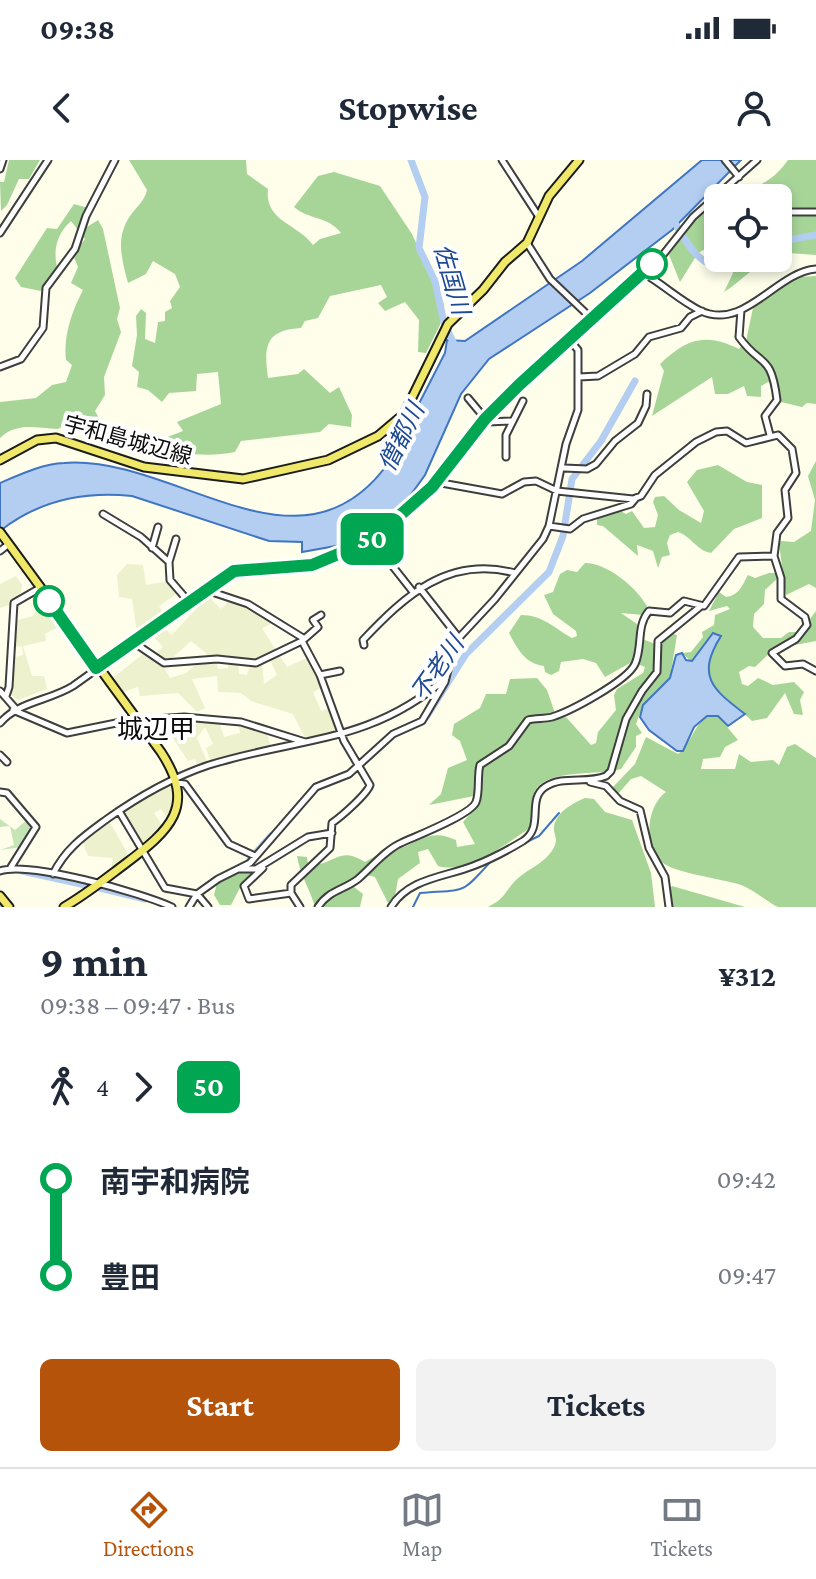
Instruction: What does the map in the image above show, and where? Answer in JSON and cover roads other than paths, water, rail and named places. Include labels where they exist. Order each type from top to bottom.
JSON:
[{"type":"main road","name":"宇和島城辺線","points":[[0,460],[37,440],[56,438],[144,467],[221,479],[254,478],[316,463],[378,436],[397,422],[411,401],[446,328],[505,262],[527,243],[552,191],[579,160]]},
{"type":"main road","points":[[0,532],[96,668],[138,720],[177,780],[178,800],[172,820],[144,850],[64,907]]},
{"type":"main road","points":[[0,896],[9,907]]},
{"type":"street","points":[[0,169],[3,160]]},
{"type":"street","points":[[0,233],[48,160]]},
{"type":"street","points":[[0,367],[21,359],[43,328],[46,288],[75,249],[86,216],[115,160]]},
{"type":"street","points":[[502,160],[539,217]]},
{"type":"street","points":[[731,184],[757,160]]},
{"type":"street","points":[[726,162],[739,177]]},
{"type":"street","points":[[0,723],[14,709],[57,695],[206,590],[241,569],[312,565],[372,540],[436,482],[485,419],[568,338],[662,256],[704,208]]},
{"type":"street","points":[[792,212],[816,212]]},
{"type":"street","points":[[527,243],[552,280],[591,318]]},
{"type":"street","points":[[643,273],[702,311],[719,315],[741,309],[793,275],[816,269]]},
{"type":"street","points":[[741,309],[739,337],[767,362],[775,384],[777,400],[765,416],[770,435]]},
{"type":"street","points":[[579,377],[598,376],[635,354],[649,337],[681,328],[690,317],[702,311]]},
{"type":"street","points":[[189,907],[197,894],[240,869],[255,856],[316,787],[337,780],[358,766],[393,734],[422,721],[438,700],[459,638],[543,539],[549,526],[564,468],[566,444],[578,410],[578,350],[568,338]]},
{"type":"street","points":[[564,468],[587,469],[596,464],[615,441],[638,423],[646,406],[647,394]]},
{"type":"street","points":[[468,398],[485,419],[511,421]]},
{"type":"street","points":[[506,457],[505,440],[511,421],[523,401]]},
{"type":"street","points":[[549,526],[570,529],[583,519],[631,504],[655,475],[707,436],[727,431],[746,443],[770,435],[783,439],[792,449],[796,473],[785,490],[788,518],[777,533],[774,556],[781,578],[781,599],[805,617],[807,625],[796,639],[772,653],[785,666],[803,664],[816,671]]},
{"type":"street","points":[[436,482],[502,494],[524,482],[536,481],[557,491],[636,498]]},
{"type":"street","points":[[103,514],[169,562]]},
{"type":"street","points":[[152,548],[158,527]]},
{"type":"street","points":[[176,539],[169,562],[170,580],[189,602]]},
{"type":"street","points":[[372,540],[413,593]]},
{"type":"street","points":[[0,551],[8,543]]},
{"type":"street","points":[[391,907],[420,883],[475,866],[528,837],[536,824],[537,799],[544,787],[567,780],[599,779],[611,771],[626,719],[657,672],[656,645],[661,635],[710,601],[739,557],[747,554],[774,556]]},
{"type":"street","points":[[364,645],[363,640],[419,587],[444,575],[483,568],[515,573]]},
{"type":"street","points":[[419,587],[459,638]]},
{"type":"street","points":[[40,588],[14,603],[9,687],[3,693],[14,709],[67,733],[138,720],[184,717],[233,720],[307,743]]},
{"type":"street","points":[[206,590],[248,604],[302,639],[320,675],[342,735],[370,788],[332,823],[330,848],[295,879],[291,893],[300,907]]},
{"type":"street","points":[[318,907],[330,892],[357,880],[401,843],[455,820],[471,809],[477,801],[480,765],[509,746],[528,720],[549,718],[578,705],[631,671],[637,660],[643,620],[649,611],[670,613],[684,601],[701,606]]},
{"type":"street","points":[[133,642],[164,663],[217,659],[256,663],[302,639],[318,627],[313,620],[321,615]]},
{"type":"street","points":[[320,675],[340,671]]},
{"type":"street","points":[[53,874],[72,844],[119,811],[177,780],[232,759],[372,726],[415,703],[446,677]]},
{"type":"street","points":[[0,755],[7,762]]},
{"type":"street","points":[[177,780],[185,784],[229,844],[255,856]]},
{"type":"street","points":[[588,780],[606,786],[620,801],[640,810],[644,816],[649,848],[665,877],[669,907]]},
{"type":"street","points":[[0,792],[7,793],[36,827],[11,867]]},
{"type":"street","points":[[119,811],[165,888],[197,894],[208,907]]},
{"type":"street","points":[[240,869],[256,869],[314,834],[332,833]]},
{"type":"street","points":[[272,859],[248,879],[244,891],[252,901],[291,893]]},
{"type":"street","points":[[0,871],[11,867],[53,874],[172,907]]},
{"type":"water","points":[[702,160],[741,160],[717,184],[704,184],[704,198],[672,230],[590,293],[489,359],[461,394],[425,475],[407,500],[358,542],[302,552],[302,542],[269,541],[132,496],[114,495],[79,497],[46,505],[0,531],[0,483],[40,467],[64,463],[106,466],[235,506],[277,515],[317,514],[354,498],[389,462],[445,353],[447,340],[465,341],[582,261]]},
{"type":"water","points":[[713,633],[721,636],[710,662],[711,681],[724,697],[745,714],[728,726],[718,716],[707,716],[694,727],[683,751],[677,751],[649,730],[640,717],[643,705],[670,678],[676,655],[682,653],[686,660],[692,661]]},
{"type":"waterway","name":"佐国川","points":[[411,160],[425,197],[419,248],[435,281],[444,323],[454,344]]},
{"type":"waterway","points":[[672,217],[687,243],[704,261]]},
{"type":"waterway","points":[[792,239],[816,235]]},
{"type":"waterway","name":"不老川","points":[[427,716],[466,654],[549,572],[563,536],[572,479],[601,441],[635,381]]},
{"type":"waterway","points":[[514,848],[539,836],[559,813]]},
{"type":"waterway","name":"不老川","points":[[250,859],[271,836]]},
{"type":"waterway","points":[[413,907],[420,893],[463,888],[494,858]]},
{"type":"waterway","name":"不老川","points":[[22,871],[90,886]]},
{"type":"waterway","name":"不老川","points":[[100,888],[145,899]]},
{"type":"district","name":"城辺甲","points":[[156,729]]},
{"type":"water label","name":"僧都川","points":[[401,437]]}]
